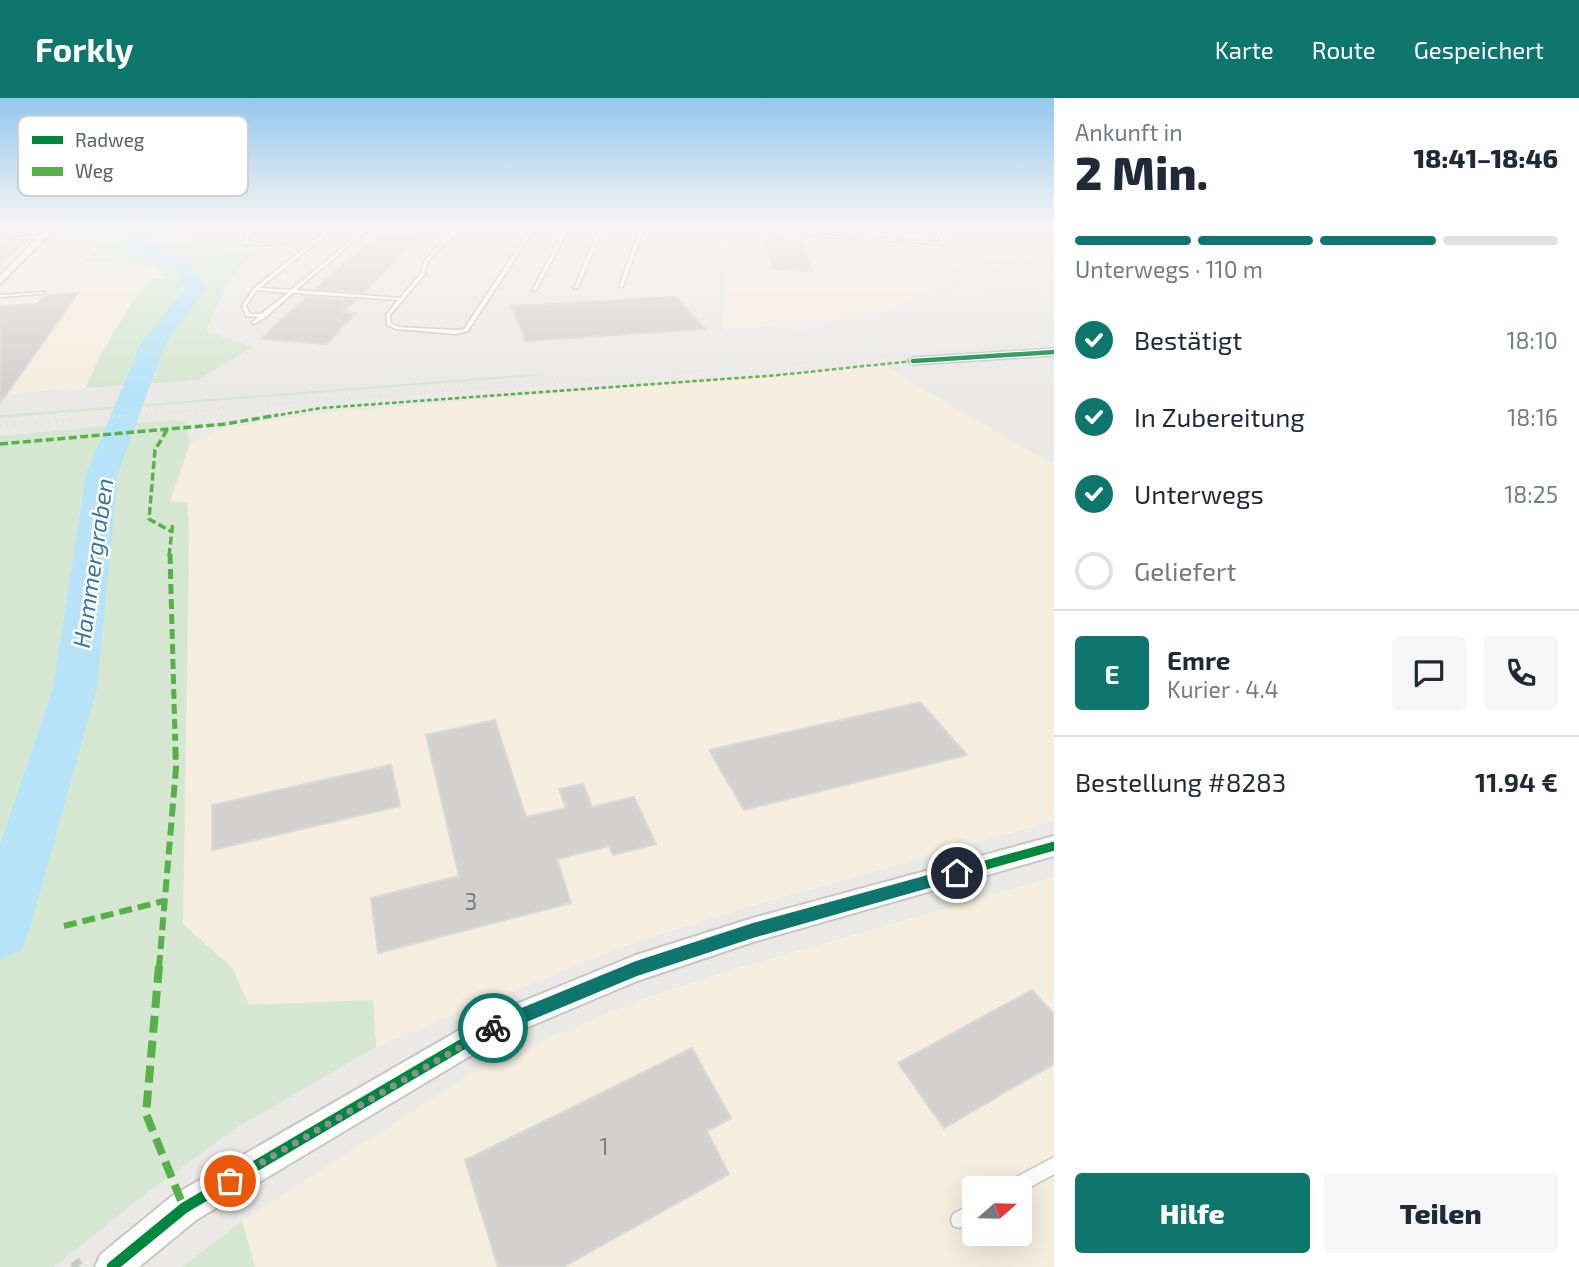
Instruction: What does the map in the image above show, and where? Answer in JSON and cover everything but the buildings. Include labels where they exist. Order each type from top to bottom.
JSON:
[{"type":"street","points":[[913,361],[1054,352]]},
{"type":"street","points":[[112,1267],[184,1208],[485,1031],[636,968],[1054,846]]},
{"type":"lane","points":[[264,316],[248,314],[244,306],[256,289],[268,280]]},
{"type":"lane","points":[[254,323],[309,280]]},
{"type":"lane","points":[[418,280],[388,315],[389,324],[398,328],[466,330],[499,280]]},
{"type":"lane","points":[[534,290],[540,280]]},
{"type":"lane","points":[[576,288],[579,280]]},
{"type":"lane","points":[[621,286],[623,280]]},
{"type":"lane","points":[[256,289],[401,299]]},
{"type":"lane","points":[[0,296],[43,293]]},
{"type":"lane","points":[[1032,1177],[1054,1165]]},
{"type":"shaded area","points":[[0,280],[153,280],[149,280],[129,308],[98,356],[86,388],[0,394]]},
{"type":"shaded area","points":[[724,280],[941,280],[899,309],[829,322],[723,330]]},
{"type":"shaded area","points":[[882,365],[1054,465],[1054,821],[742,909],[628,945],[376,1047],[373,1001],[248,1005],[232,968],[183,924],[189,529],[187,502],[170,502],[190,443],[220,429],[313,414]]},
{"type":"shaded area","points":[[1054,877],[1054,1267],[255,1267],[242,1221],[488,1063],[641,999],[741,967]]},
{"type":"green space","points":[[149,280],[231,280],[225,287],[206,331],[252,347],[197,380],[86,388],[106,345]]},
{"type":"green space","points":[[546,375],[0,418],[0,415]]},
{"type":"green space","points":[[171,420],[185,421],[190,443],[170,501],[187,502],[189,529],[183,924],[232,968],[249,1005],[373,1000],[376,1047],[236,1128],[140,1198],[54,1267],[0,1267],[0,436]]},
{"type":"green space","points":[[242,1221],[255,1267],[182,1267]]},
{"type":"waterway","name":"Hammergraben","points":[[0,931],[75,688],[102,474],[153,343],[195,289],[191,280]]},
{"type":"railway","points":[[920,304],[972,280]]},
{"type":"railway","points":[[783,338],[985,296],[1054,287]]},
{"type":"railway","points":[[115,417],[1054,343]]},
{"type":"railway","points":[[0,426],[137,415]]},
{"type":"marked path","points":[[0,444],[225,424],[321,408],[779,375],[913,361]]},
{"type":"marked path","points":[[167,430],[155,450],[149,519],[172,532]]},
{"type":"marked path","points":[[173,522],[168,570],[176,768],[146,1114],[184,1208]]},
{"type":"marked path","points":[[64,926],[164,901]]},
{"type":"cycle path","points":[[913,361],[1054,352]]},
{"type":"cycle path","points":[[112,1267],[184,1208],[485,1031],[636,968],[753,930],[1054,846]]},
{"type":"way so far","points":[[230,1181],[493,1028]]},
{"type":"route","points":[[493,1028],[636,968],[753,930],[957,873]]}]
